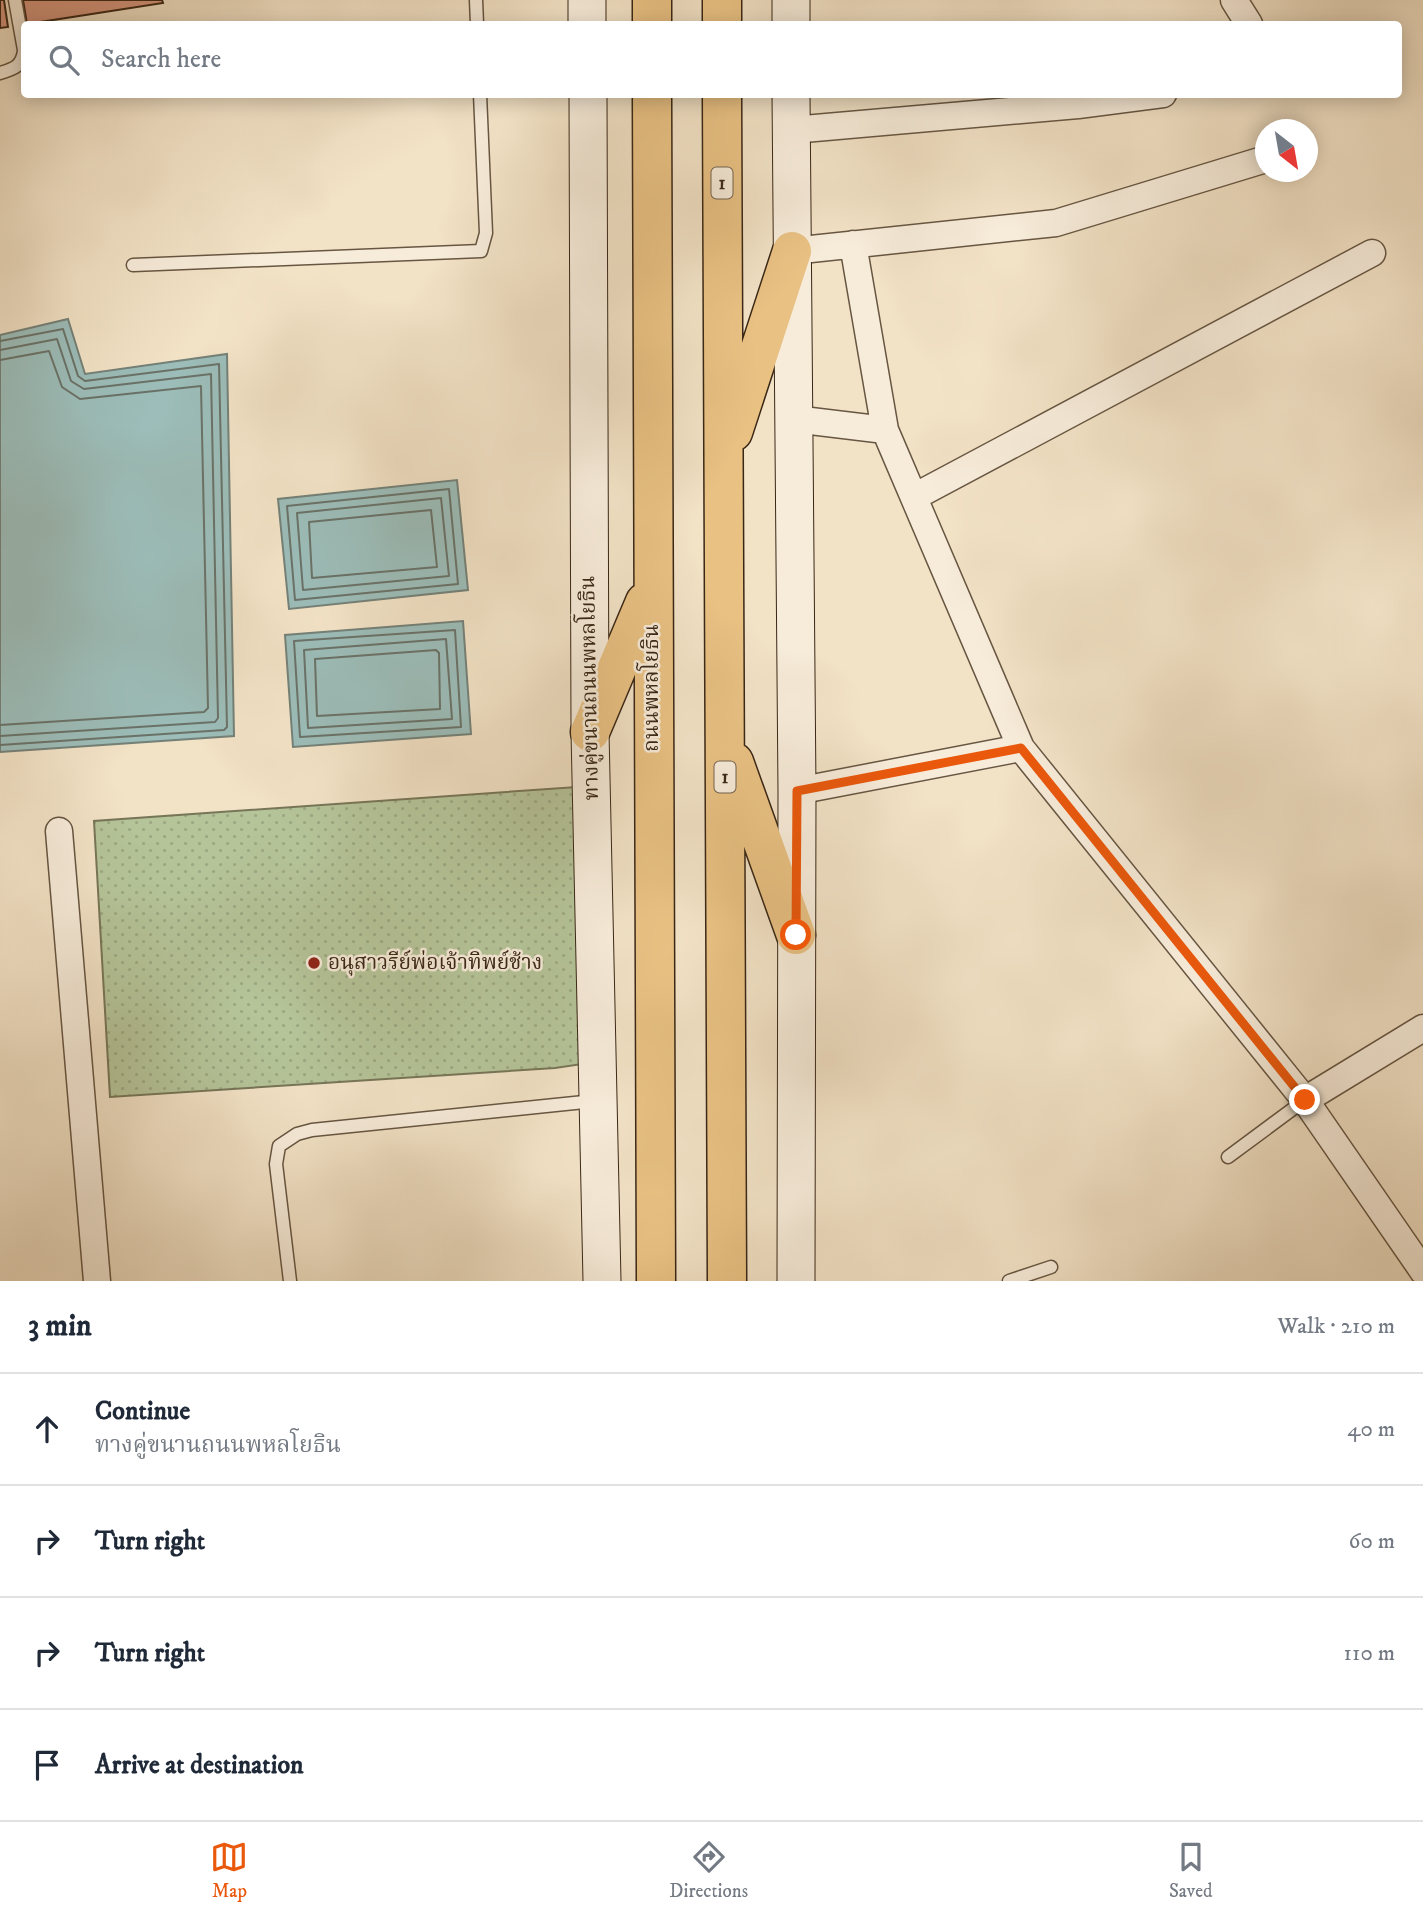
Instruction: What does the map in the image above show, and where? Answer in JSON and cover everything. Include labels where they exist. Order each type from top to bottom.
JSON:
[{"type":"highway","points":[[652,0],[652,21]]},
{"type":"highway","points":[[722,0],[722,21]]},
{"type":"highway","name":"ถนนพหลโยธิน","points":[[652,98],[656,1281]]},
{"type":"highway","name":"1","points":[[722,98],[727,1281]]},
{"type":"highway","points":[[723,464],[792,251]]},
{"type":"highway","points":[[590,732],[652,587]]},
{"type":"highway","points":[[725,737],[796,935]]},
{"type":"main road","points":[[587,0],[587,21]]},
{"type":"main road","points":[[791,0],[791,21]]},
{"type":"main road","name":"ทางคู่ขนานถนนพหลโยธิน","points":[[588,98],[590,732],[602,1281]]},
{"type":"main road","points":[[791,112],[797,791],[796,1281]]},
{"type":"street","points":[[1234,0],[1247,21]]},
{"type":"street","points":[[791,112],[1078,105],[1132,98]]},
{"type":"street","points":[[792,251],[1056,223],[1255,162]]},
{"type":"street","points":[[853,244],[885,430],[1021,748],[1305,1100],[1423,1271]]},
{"type":"street","points":[[914,497],[1372,253]]},
{"type":"street","points":[[794,419],[885,430]]},
{"type":"street","points":[[797,791],[1021,748]]},
{"type":"street","points":[[59,831],[97,1281]]},
{"type":"street","points":[[1305,1100],[1423,1028]]},
{"type":"lane","points":[[15,0],[21,33]]},
{"type":"lane","points":[[476,0],[477,21]]},
{"type":"lane","points":[[0,74],[16,68],[21,63]]},
{"type":"lane","points":[[133,265],[481,251],[486,233],[480,98]]},
{"type":"lane","points":[[1228,1157],[1305,1100]]},
{"type":"lane","points":[[290,1281],[276,1164],[279,1146],[297,1134],[312,1130],[598,1101]]},
{"type":"lane","points":[[1009,1281],[1051,1267]]},
{"type":"green space","points":[[591,786],[596,1062],[555,1068],[110,1097],[94,821]]},
{"type":"water","points":[[68,319],[85,374],[227,354],[234,736],[0,752],[0,335]]},
{"type":"water","points":[[457,480],[468,590],[289,609],[278,499]]},
{"type":"water","points":[[463,621],[471,734],[293,747],[285,635]]},
{"type":"building","points":[[0,0],[4,0],[8,27],[0,28]]},
{"type":"building","points":[[23,0],[162,0],[163,3],[46,21],[26,21]]},
{"type":"place","name":"อนุสาวรีย์พ่อเจ้าทิพย์ช้าง","points":[[314,963]]},
{"type":"route","points":[[796,935],[797,791],[1021,748],[1305,1100]]}]
